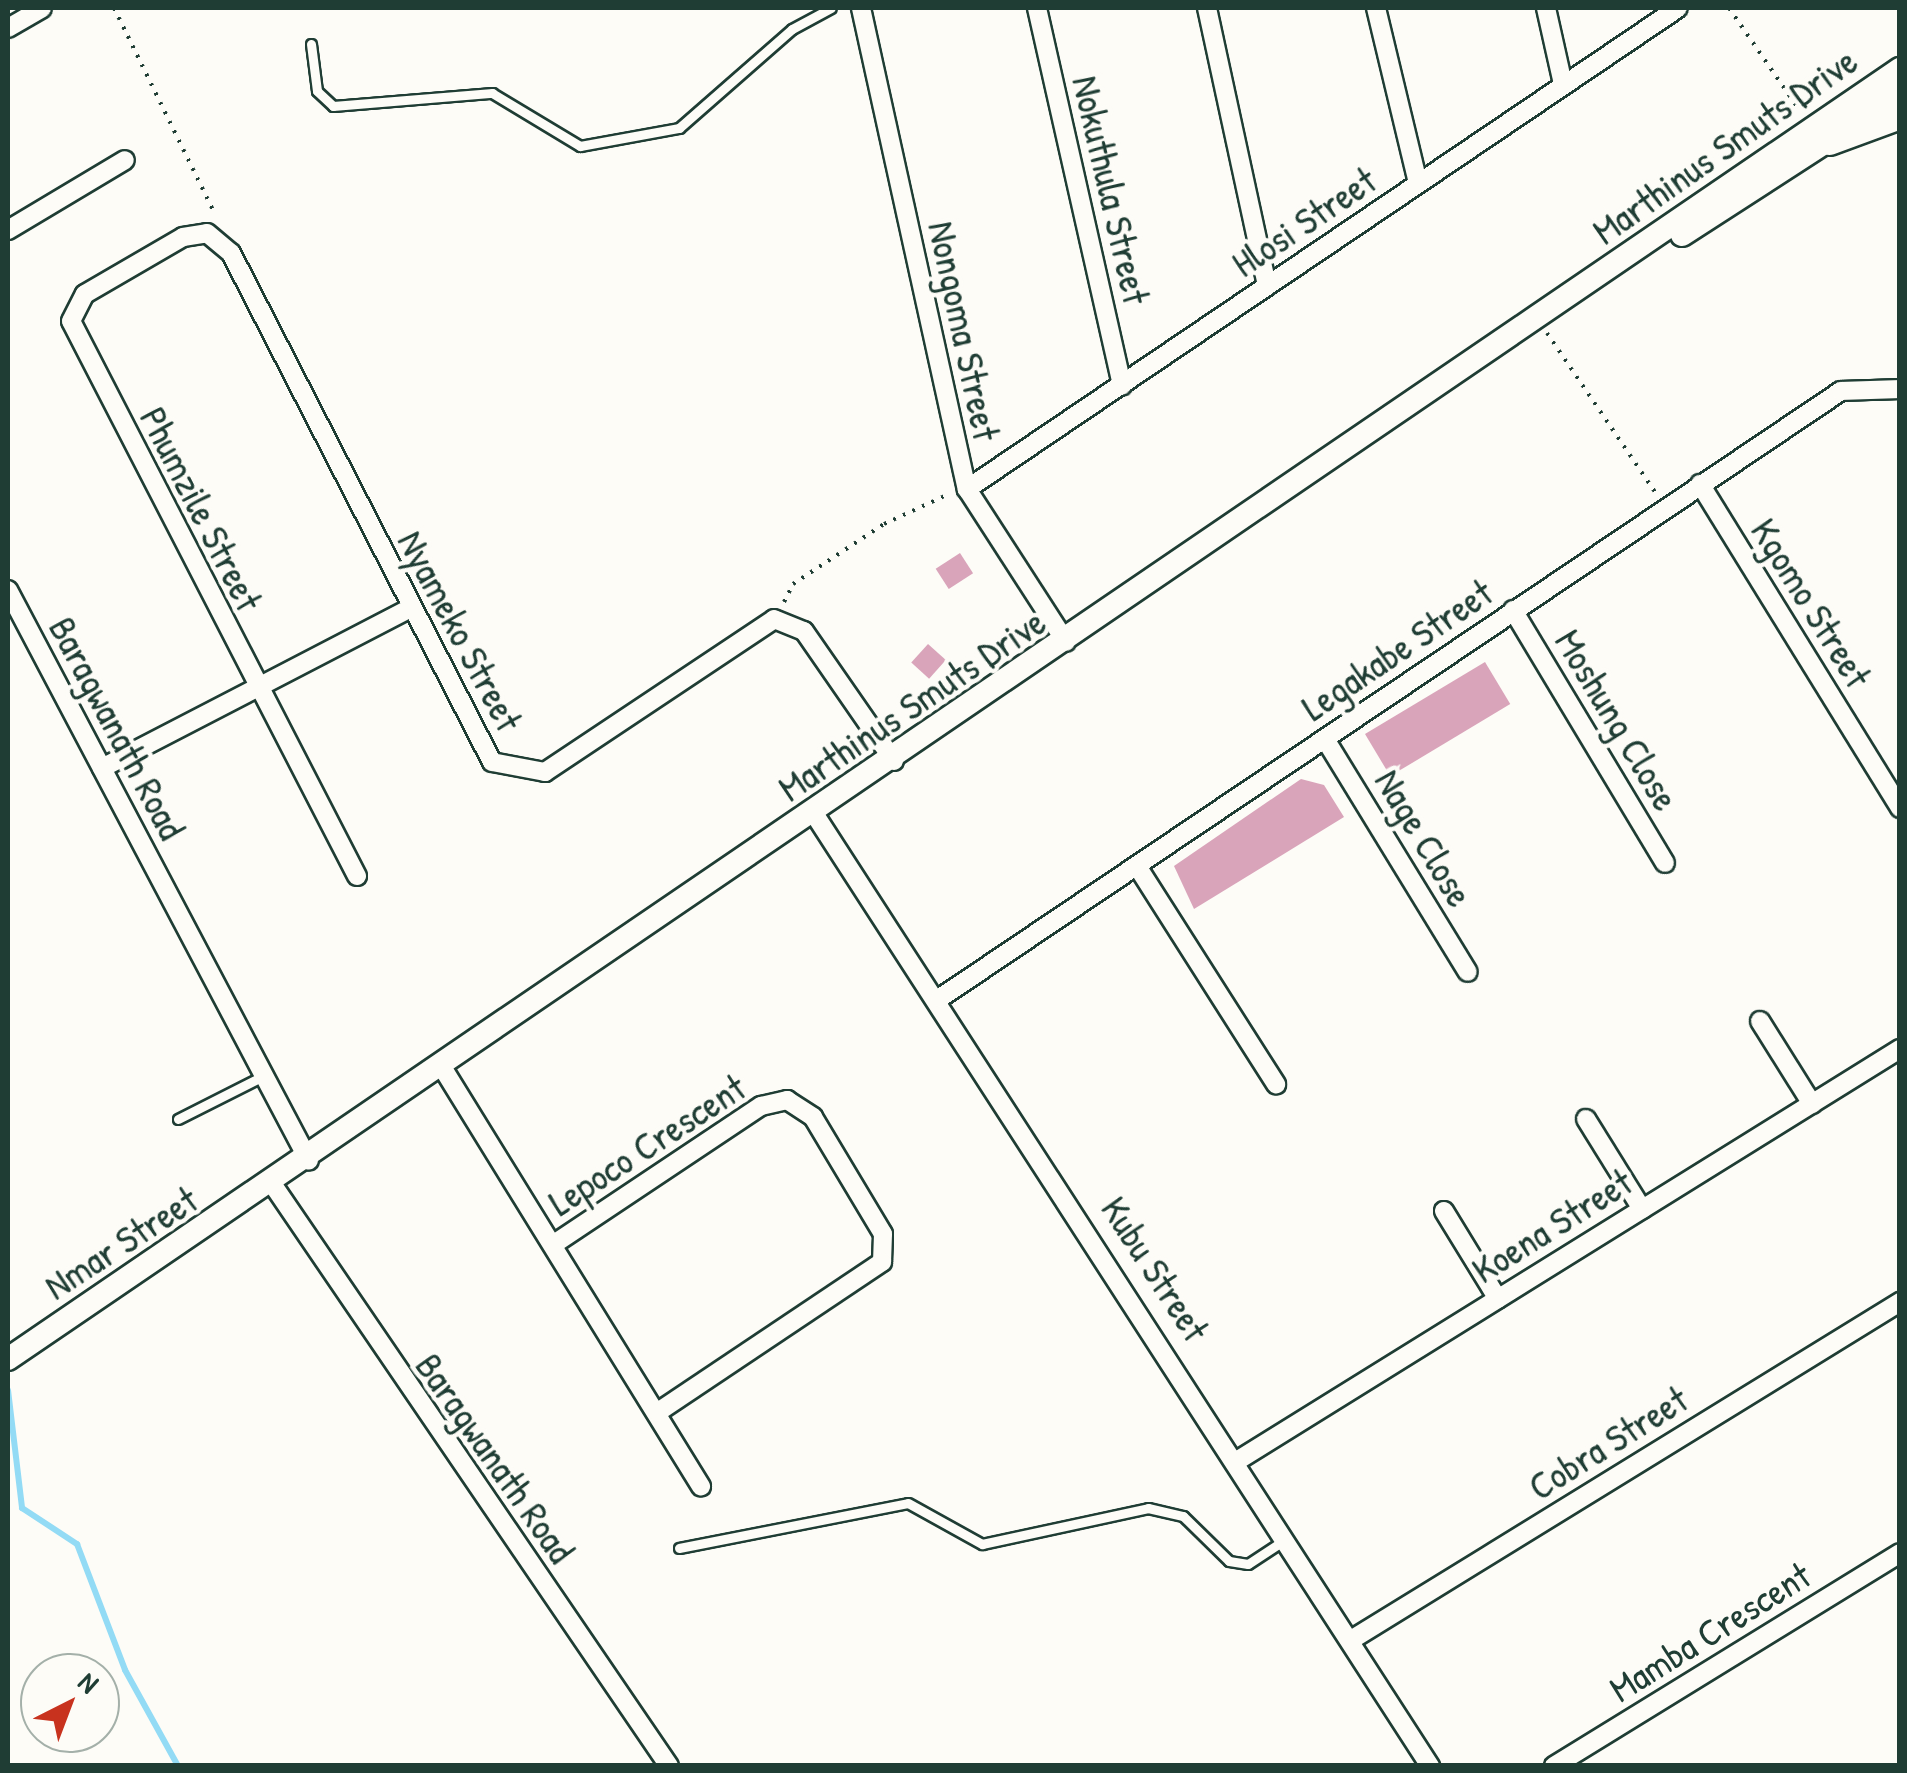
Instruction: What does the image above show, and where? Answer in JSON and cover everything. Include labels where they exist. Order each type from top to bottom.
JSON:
[{"type":"main road","points":[[1821,135],[1900,116]]},
{"type":"street","name":"Nongoma Street","points":[[861,8],[966,488],[1066,642]]},
{"type":"street","name":"Nokuthula Street","points":[[1037,8],[1122,386]]},
{"type":"street","points":[[1207,8],[1268,286]]},
{"type":"street","points":[[1376,8],[1418,184]]},
{"type":"street","points":[[1546,8],[1563,84]]},
{"type":"street","name":"Hlosi Street","points":[[966,488],[1678,8]]},
{"type":"street","points":[[8,28],[31,10]]},
{"type":"street","name":"Marthinus Smuts Drive","points":[[1821,135],[1900,69]]},
{"type":"street","name":"Marthinus Smuts Drive","points":[[272,1185],[1593,284],[1821,135],[1900,94]]},
{"type":"street","points":[[8,230],[125,160]]},
{"type":"street","name":"Nyameko Street","points":[[211,235],[486,756],[530,774],[774,619]]},
{"type":"street","name":"Phumzile Street","points":[[211,235],[183,237],[85,294],[70,315],[255,687],[357,876]]},
{"type":"street","name":"Legakabe Street","points":[[940,998],[1842,390],[1900,389]]},
{"type":"street","name":"Kgomo Street","points":[[1700,484],[1900,808]]},
{"type":"street","name":"Baragwanath Road","points":[[8,590],[309,1161]]},
{"type":"street","points":[[102,768],[409,609]]},
{"type":"street","name":"Moshung Close","points":[[1513,610],[1665,863]]},
{"type":"street","points":[[774,619],[804,630],[894,761]]},
{"type":"street","name":"Nage Close","points":[[1326,739],[1468,972]]},
{"type":"street","name":"Kubu Street","points":[[815,814],[940,998],[1240,1459],[1430,1766]]},
{"type":"street","points":[[1137,866],[1276,1084]]},
{"type":"street","points":[[1760,1021],[1812,1104]]},
{"type":"street","name":"Koena Street","points":[[1240,1459],[1900,1049]]},
{"type":"street","points":[[442,1067],[701,1486]]},
{"type":"street","name":"Lepoco Crescent","points":[[554,1244],[761,1106],[786,1100],[813,1118],[883,1234],[882,1262],[658,1412]]},
{"type":"street","points":[[1586,1119],[1642,1209]]},
{"type":"street","name":"Baragwanath Road","points":[[272,1185],[669,1766]]},
{"type":"street","name":"Nmar Street","points":[[12,1356],[272,1185]]},
{"type":"street","points":[[1444,1211],[1498,1299]]},
{"type":"street","name":"Cobra Street","points":[[1351,1640],[1900,1302]]},
{"type":"street","name":"Mamba Crescent","points":[[1554,1766],[1900,1553]]},
{"type":"lane","points":[[311,44],[317,92],[333,106],[492,93],[580,146],[679,128],[792,29],[831,8]]},
{"type":"lane","points":[[178,1120],[264,1076]]},
{"type":"lane","points":[[679,1548],[908,1503],[982,1544],[1148,1508],[1183,1516],[1229,1560],[1248,1564],[1288,1538]]},
{"type":"path","points":[[114,8],[215,206],[211,235]]},
{"type":"path","points":[[1730,8],[1821,135]]},
{"type":"path","points":[[1539,321],[1666,507]]},
{"type":"path","points":[[774,619],[793,584],[884,524],[966,488]]},
{"type":"building","points":[[960,553],[973,573],[949,589],[936,569]]},
{"type":"building","points":[[928,644],[946,660],[929,679],[911,663]]},
{"type":"building","points":[[1485,662],[1510,704],[1390,776],[1365,734]]},
{"type":"building","points":[[1301,779],[1324,785],[1344,817],[1194,909],[1174,866]]},
{"type":"waterway","points":[[8,1390],[22,1508],[77,1544],[125,1670],[178,1766]]}]
